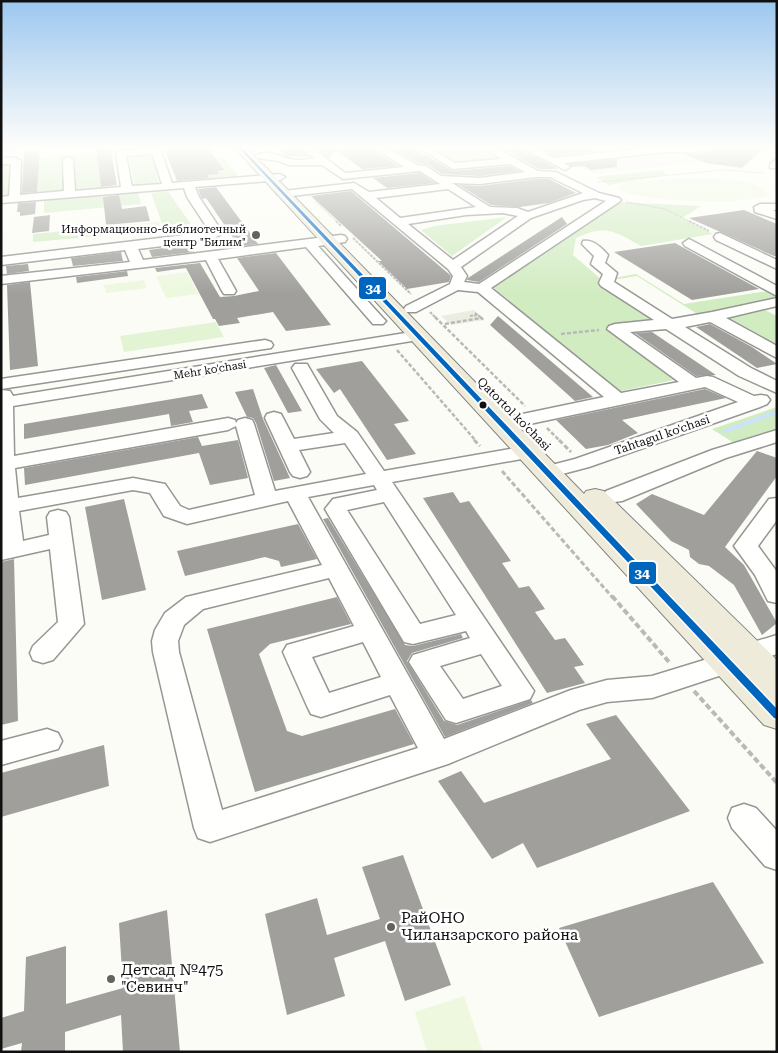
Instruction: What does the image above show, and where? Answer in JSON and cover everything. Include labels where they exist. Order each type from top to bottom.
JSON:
[{"type":"main road","name":"Qatortol ko'chasi","points":[[297,195],[415,306],[429,326],[528,418],[556,464]]},
{"type":"main road","name":"Qatortol ko'chasi","points":[[340,235],[429,326],[738,658],[777,715]]},
{"type":"main road","name":"Qatortol ko'chasi","points":[[738,658],[777,681]]},
{"type":"street","points":[[1,200],[57,195]]},
{"type":"street","points":[[1,261],[211,236],[217,233],[192,195]]},
{"type":"street","points":[[366,196],[372,195]]},
{"type":"street","points":[[464,195],[488,210]]},
{"type":"street","points":[[454,266],[527,216],[581,197],[594,195]]},
{"type":"street","points":[[596,195],[615,200]]},
{"type":"street","points":[[366,196],[454,266],[460,276],[456,286]]},
{"type":"street","points":[[482,288],[615,200]]},
{"type":"street","points":[[777,207],[760,207],[759,210],[777,216]]},
{"type":"street","points":[[397,221],[488,210],[514,210],[527,216]]},
{"type":"street","points":[[1,280],[309,243],[340,235]]},
{"type":"street","points":[[720,237],[777,265]]},
{"type":"street","points":[[309,243],[378,321]]},
{"type":"street","points":[[588,244],[602,255],[598,264],[610,273],[606,283],[671,313],[694,320],[754,307],[776,290],[689,243]]},
{"type":"street","points":[[130,246],[138,265]]},
{"type":"street","points":[[210,256],[229,291]]},
{"type":"street","points":[[415,306],[456,286],[482,288],[617,399]]},
{"type":"street","points":[[754,307],[777,319]]},
{"type":"street","points":[[615,329],[671,313]]},
{"type":"street","points":[[671,313],[745,372],[777,388]]},
{"type":"street","points":[[712,317],[777,353]]},
{"type":"street","name":"Mehr ko'chasi","points":[[2,396],[429,326]]},
{"type":"street","points":[[615,329],[700,382],[754,403]]},
{"type":"street","points":[[43,653],[71,624],[60,529],[6,552],[2,396],[351,332]]},
{"type":"street","points":[[528,418],[777,366]]},
{"type":"street","points":[[301,368],[330,418],[350,436],[385,486],[480,631],[413,635],[336,509],[341,504],[385,486]]},
{"type":"street","name":"Tahtagul ko'chasi","points":[[385,486],[492,459],[556,464],[777,395]]},
{"type":"street","points":[[274,418],[288,446],[298,483],[336,569],[436,755]]},
{"type":"street","points":[[3,458],[193,424],[232,420],[267,499]]},
{"type":"street","points":[[288,446],[350,436]]},
{"type":"street","points":[[614,496],[719,454],[777,436]]},
{"type":"street","points":[[5,505],[133,484],[158,488],[172,511],[187,517],[267,499],[298,483],[385,486]]},
{"type":"street","points":[[777,504],[746,546],[766,574],[777,595]]},
{"type":"street","points":[[336,569],[195,603],[174,618],[168,630],[166,652],[210,828],[436,755],[571,701],[607,691],[652,687],[777,644]]},
{"type":"street","points":[[370,631],[296,652],[321,706],[398,682]]},
{"type":"street","points":[[1,753],[47,741]]},
{"type":"street","points":[[744,818],[777,855]]},
{"type":"path","points":[[297,195],[415,306],[429,326],[528,418],[556,464]]},
{"type":"path","points":[[615,200],[664,208],[720,237]]},
{"type":"path","points":[[470,316],[480,317],[475,321],[470,316]]},
{"type":"path","points":[[429,326],[480,317]]},
{"type":"path","points":[[541,337],[615,329]]},
{"type":"path","points":[[393,346],[777,783]]},
{"type":"green space","points":[[101,195],[139,195],[141,204],[44,213],[44,200]]},
{"type":"green space","points":[[152,195],[171,195],[192,226],[164,229]]},
{"type":"green space","points":[[637,195],[769,195],[758,198],[718,201],[670,200]]},
{"type":"green space","points":[[617,202],[701,206],[682,218],[713,234],[641,246],[617,233],[602,230],[595,231],[576,238],[573,255],[602,280],[636,274],[684,304],[768,291],[777,296],[777,307],[765,310],[777,316],[777,349],[699,315],[637,276],[601,282],[657,322],[604,328],[674,380],[616,392],[493,287]]},
{"type":"green space","points":[[507,217],[452,256],[421,230],[434,226]]},
{"type":"green space","points":[[109,227],[111,235],[33,242],[33,234]]},
{"type":"green space","points":[[187,272],[198,294],[166,298],[156,276]]},
{"type":"green space","points":[[144,280],[147,288],[106,293],[104,285]]},
{"type":"green space","points":[[216,322],[224,337],[124,352],[120,336]]},
{"type":"green space","points":[[777,407],[777,430],[734,443],[712,429]]},
{"type":"green space","points":[[464,996],[483,1052],[427,1052],[415,1012]]},
{"type":"shaded area","points":[[159,222],[160,227],[112,232],[111,226]]},
{"type":"shaded area","points":[[474,310],[485,320],[451,325],[441,316]]},
{"type":"building","points":[[119,195],[122,209],[146,206],[150,221],[106,225],[103,197]]},
{"type":"building","points":[[200,195],[222,195],[258,244],[230,247],[225,240],[234,239],[206,198],[202,199]]},
{"type":"building","points":[[356,195],[449,274],[451,276],[449,282],[407,289],[378,261],[382,261],[311,196]]},
{"type":"building","points":[[475,195],[570,195],[549,203],[520,207],[491,205]]},
{"type":"building","points":[[36,202],[35,214],[20,216],[20,212],[17,212],[18,203]]},
{"type":"building","points":[[744,210],[777,224],[777,256],[689,218]]},
{"type":"building","points":[[50,215],[49,231],[32,233],[34,217]]},
{"type":"building","points":[[562,217],[567,224],[479,282],[467,280],[468,278]]},
{"type":"building","points":[[675,243],[759,289],[692,300],[614,252]]},
{"type":"building","points":[[190,244],[194,252],[152,257],[149,250]]},
{"type":"building","points":[[121,252],[123,261],[73,266],[71,258]]},
{"type":"building","points":[[276,253],[331,325],[286,331],[273,312],[237,318],[240,323],[219,326],[215,319],[213,319],[186,268],[157,272],[155,268],[200,263],[220,297],[234,296],[259,291],[237,258]]},
{"type":"building","points":[[28,264],[29,271],[7,274],[6,266]]},
{"type":"building","points":[[127,271],[128,276],[77,283],[76,277]]},
{"type":"building","points":[[30,282],[38,366],[10,370],[7,285]]},
{"type":"building","points":[[498,316],[593,397],[575,401],[490,325]]},
{"type":"building","points":[[710,324],[752,347],[777,364],[757,368],[696,327]]},
{"type":"building","points":[[652,332],[716,375],[696,376],[635,333]]},
{"type":"building","points":[[362,361],[409,421],[394,424],[416,454],[387,460],[340,389],[334,393],[316,369]]},
{"type":"building","points":[[276,365],[302,411],[288,413],[264,368]]},
{"type":"building","points":[[253,389],[263,419],[290,478],[274,481],[256,423],[253,418],[247,417],[235,392]]},
{"type":"building","points":[[705,389],[726,398],[622,420],[638,433],[608,445],[586,449],[556,420]]},
{"type":"building","points":[[202,394],[208,408],[189,411],[193,422],[171,426],[169,414],[24,439],[24,424]]},
{"type":"building","points":[[198,437],[202,446],[238,440],[248,478],[210,485],[199,453],[25,485],[24,468]]},
{"type":"building","points":[[757,451],[777,458],[777,476],[725,547],[744,565],[777,623],[762,635],[734,585],[709,566],[699,564],[690,557],[689,550],[671,541],[636,504],[652,494],[704,515]]},
{"type":"building","points":[[453,492],[460,503],[469,501],[511,561],[502,563],[519,588],[529,586],[545,609],[535,612],[555,640],[565,638],[584,665],[574,667],[585,683],[547,693],[423,498]]},
{"type":"building","points":[[124,499],[146,590],[102,600],[85,507]]},
{"type":"building","points":[[328,518],[405,645],[413,646],[461,634],[463,638],[412,653],[407,661],[444,721],[457,725],[531,700],[533,703],[445,737],[323,519]]},
{"type":"building","points":[[298,524],[317,559],[281,567],[279,561],[265,557],[185,576],[177,551]]},
{"type":"building","points":[[14,559],[18,721],[1,725],[1,562]]},
{"type":"building","points":[[337,597],[351,624],[270,644],[259,654],[287,731],[302,736],[395,709],[414,744],[255,792],[207,629]]},
{"type":"building","points":[[616,715],[690,811],[537,868],[523,843],[492,859],[438,781],[461,771],[484,803],[611,759],[586,724]]},
{"type":"building","points":[[104,745],[109,786],[1,817],[1,773]]},
{"type":"building","name":"РайОНО Чиланзарского района","points":[[403,855],[451,985],[405,1001],[385,941],[334,958],[345,996],[287,1015],[265,914],[317,898],[327,935],[380,919],[362,867]]},
{"type":"building","points":[[713,882],[764,963],[599,1017],[559,928]]},
{"type":"building","points":[[167,910],[180,1052],[123,1052],[121,1015],[65,1032],[65,1052],[21,1052],[22,1043],[1,1049],[1,1018],[24,1011],[26,957],[66,946],[66,1004],[123,988],[119,923]]},
{"type":"waterway","points":[[725,431],[777,412]]},
{"type":"transit line","name":"34","points":[[285,195],[777,715]]},
{"type":"place","name":"Информационно-библиотечный центр \"Билим\"","points":[[256,235]]},
{"type":"place","name":"РайОНО Чиланзарского района","points":[[391,927]]},
{"type":"place","name":"Детсад №475 \"Севинч\"","points":[[111,979]]}]
